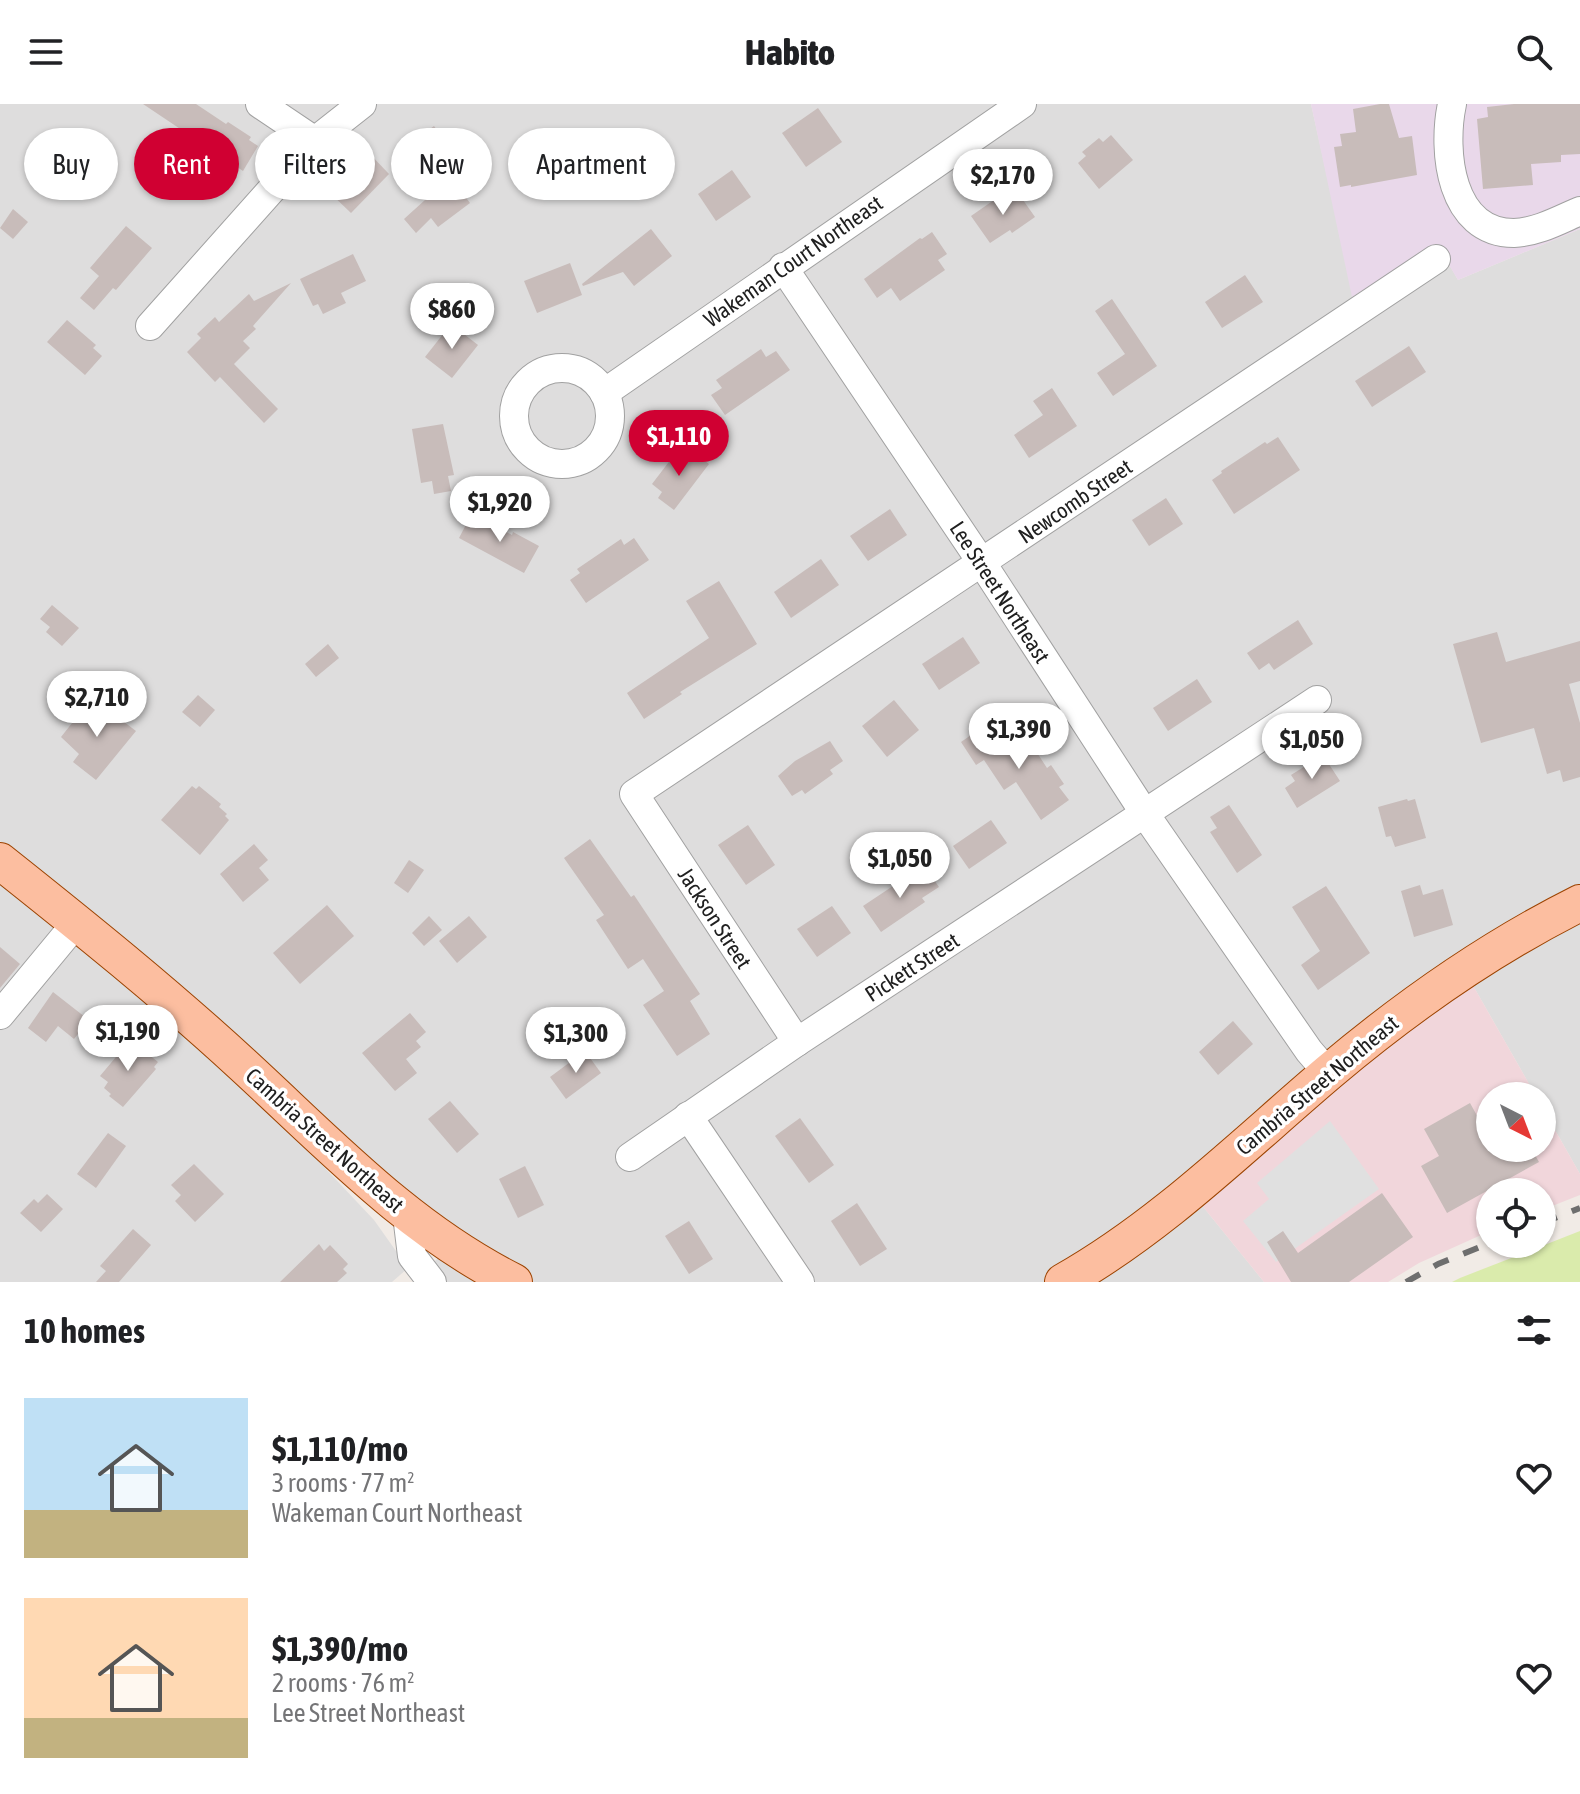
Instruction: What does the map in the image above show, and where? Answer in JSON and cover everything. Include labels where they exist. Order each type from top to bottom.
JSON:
[{"type":"main road","name":"Cambria Street Northeast","points":[[0,861],[177,1005],[330,1149],[407,1215],[514,1282]]},
{"type":"main road","name":"Cambria Street Northeast","points":[[1063,1282],[1130,1241],[1328,1073],[1438,988],[1533,927],[1580,903]]},
{"type":"street","points":[[260,104],[296,128]]},
{"type":"street","points":[[332,128],[362,104]]},
{"type":"street","name":"Wakeman Court Northeast","points":[[604,393],[1022,104]]},
{"type":"street","points":[[1452,104],[1449,156],[1456,188],[1471,215],[1497,230],[1511,233],[1537,229],[1580,211]]},
{"type":"street","points":[[150,326],[262,200]]},
{"type":"street","name":"Newcomb Street","points":[[634,794],[1436,259]]},
{"type":"street","name":"Lee Street Northeast","points":[[783,267],[982,563],[1145,814],[1309,1051],[1328,1073]]},
{"type":"street","name":"Pickett Street","points":[[630,1157],[797,1042],[1317,700]]},
{"type":"street","name":"Jackson Street","points":[[634,794],[797,1042]]},
{"type":"street","points":[[0,1015],[77,922]]},
{"type":"street","points":[[688,1116],[800,1282]]},
{"type":"street","points":[[407,1215],[412,1256],[432,1282]]},
{"type":"street","points":[[1100,1282],[1130,1241]]},
{"type":"shaded area","points":[[0,104],[1311,104],[1360,325],[1450,266],[1458,280],[1580,229],[1580,1174],[1556,1132],[1556,1082],[1528,1082],[1471,982],[1200,1203],[1264,1282],[446,1282],[434,1262],[461,1236],[414,1199],[71,897],[0,841]]},
{"type":"shaded area","points":[[1311,104],[1580,104],[1580,229],[1458,280],[1437,245],[1352,297]]},
{"type":"shaded area","points":[[0,881],[128,983],[291,1132],[374,1220],[408,1268],[392,1282],[0,1282]]},
{"type":"shaded area","points":[[1471,982],[1528,1082],[1476,1082],[1476,1162],[1556,1162],[1556,1132],[1580,1174],[1580,1195],[1556,1204],[1556,1178],[1476,1178],[1476,1237],[1419,1263],[1388,1282],[1264,1282],[1200,1203],[1326,1093]]},
{"type":"shaded area","points":[[1330,1121],[1379,1189],[1276,1262],[1243,1221],[1269,1199],[1257,1183]]},
{"type":"green space","points":[[1580,1231],[1580,1282],[1452,1282],[1511,1258],[1556,1258],[1556,1240]]},
{"type":"building","points":[[143,104],[196,104],[237,128],[179,128]]},
{"type":"building","points":[[1389,104],[1399,138],[1412,136],[1417,175],[1340,187],[1334,147],[1342,146],[1340,134],[1356,132],[1353,109]]},
{"type":"building","points":[[1580,104],[1580,154],[1561,155],[1561,162],[1531,164],[1533,185],[1483,189],[1477,119],[1488,117],[1487,107]]},
{"type":"building","points":[[818,108],[842,142],[806,167],[782,133]]},
{"type":"building","points":[[239,129],[251,137],[249,140],[255,144],[255,151],[243,171],[239,168]]},
{"type":"building","points":[[1111,135],[1133,160],[1099,189],[1078,163],[1086,156],[1082,152],[1099,138],[1103,142]]},
{"type":"building","points":[[375,159],[389,174],[375,188]]},
{"type":"building","points":[[732,170],[751,197],[716,221],[698,194]]},
{"type":"building","points":[[1016,190],[1035,217],[990,243],[971,216]]},
{"type":"building","points":[[337,200],[364,200],[351,213]]},
{"type":"building","points":[[425,200],[468,200],[470,203],[438,227],[431,218],[416,233],[404,219]]},
{"type":"building","points":[[13,209],[28,222],[13,239],[0,228]]},
{"type":"building","points":[[126,226],[152,248],[116,290],[113,288],[94,310],[80,298],[99,276],[90,268]]},
{"type":"building","points":[[651,229],[672,256],[634,286],[623,272],[583,286],[582,284]]},
{"type":"building","points":[[932,232],[947,254],[938,260],[945,270],[900,301],[891,288],[877,298],[864,279]]},
{"type":"building","points":[[353,254],[366,281],[341,293],[346,303],[323,314],[318,304],[313,306],[300,279]]},
{"type":"building","points":[[570,263],[582,295],[537,313],[524,281]]},
{"type":"building","points":[[1245,275],[1263,302],[1222,328],[1205,302]]},
{"type":"building","points":[[291,283],[253,326],[256,329],[243,341],[250,348],[234,364],[278,409],[264,423],[220,377],[215,382],[187,352],[201,338],[197,334],[215,317],[219,322],[249,294],[254,301]]},
{"type":"building","points":[[1112,299],[1157,366],[1113,396],[1097,373],[1125,354],[1095,311]]},
{"type":"building","points":[[67,320],[96,345],[93,348],[102,356],[85,375],[47,342]]},
{"type":"building","points":[[451,324],[478,345],[452,378],[425,357]]},
{"type":"building","points":[[1409,346],[1426,372],[1372,407],[1355,381]]},
{"type":"building","points":[[761,349],[766,357],[776,351],[790,370],[725,415],[711,395],[722,388],[716,380]]},
{"type":"building","points":[[1052,388],[1077,426],[1029,458],[1014,435],[1043,415],[1033,401]]},
{"type":"building","points":[[443,424],[454,475],[448,476],[451,491],[434,494],[432,481],[421,483],[412,429]]},
{"type":"building","points":[[1278,437],[1300,470],[1234,514],[1212,480],[1265,442],[1267,444]]},
{"type":"building","points":[[678,450],[687,457],[692,451],[709,464],[674,510],[658,498],[662,492],[652,484]]},
{"type":"building","points":[[1166,498],[1183,524],[1149,546],[1132,520]]},
{"type":"building","points":[[890,509],[907,535],[868,561],[850,536]]},
{"type":"building","points":[[471,515],[539,546],[524,573],[459,538]]},
{"type":"building","points":[[634,538],[649,560],[586,603],[570,580],[580,573],[577,569],[621,539],[624,545]]},
{"type":"building","points":[[821,559],[839,585],[791,618],[774,592]]},
{"type":"building","points":[[719,581],[757,644],[680,692],[682,694],[644,719],[627,693],[709,638],[686,601]]},
{"type":"building","points":[[52,605],[79,628],[62,646],[46,632],[50,627],[40,619]]},
{"type":"building","points":[[1298,620],[1313,644],[1274,670],[1269,663],[1259,670],[1247,653]]},
{"type":"building","points":[[1497,632],[1506,662],[1580,641],[1580,681],[1569,684],[1580,723],[1580,777],[1563,782],[1560,770],[1547,774],[1534,728],[1481,743],[1453,644]]},
{"type":"building","points":[[963,637],[980,663],[939,690],[922,664]]},
{"type":"building","points":[[328,644],[339,658],[316,677],[305,664]]},
{"type":"building","points":[[1197,679],[1212,702],[1168,731],[1153,708]]},
{"type":"building","points":[[198,695],[215,710],[200,727],[182,712]]},
{"type":"building","points":[[894,700],[919,730],[887,757],[862,726]]},
{"type":"building","points":[[88,703],[99,711],[103,706],[136,731],[96,780],[73,762],[79,754],[61,737]]},
{"type":"building","points":[[984,726],[1005,755],[1028,739],[1047,768],[1051,765],[1064,784],[1059,787],[1069,800],[1041,820],[1016,782],[1004,790],[984,760],[976,765],[961,742]]},
{"type":"building","points":[[830,741],[843,761],[830,770],[833,774],[805,794],[802,790],[792,796],[778,776],[795,761]]},
{"type":"building","points":[[1323,755],[1340,781],[1297,808],[1285,788],[1295,781],[1291,775]]},
{"type":"building","points":[[192,786],[196,789],[199,786],[221,804],[219,807],[229,820],[200,855],[161,820]]},
{"type":"building","points":[[1415,799],[1426,838],[1395,847],[1391,836],[1386,837],[1378,807]]},
{"type":"building","points":[[1229,805],[1262,855],[1237,873],[1210,832],[1217,828],[1210,817]]},
{"type":"building","points":[[991,820],[1007,843],[969,869],[953,846]]},
{"type":"building","points":[[748,825],[775,865],[746,885],[718,845]]},
{"type":"building","points":[[590,839],[631,897],[634,895],[700,994],[690,1001],[710,1034],[677,1056],[643,1005],[664,991],[643,959],[628,969],[596,920],[604,915],[564,858]]},
{"type":"building","points":[[254,844],[268,860],[259,868],[269,880],[243,902],[220,874]]},
{"type":"building","points":[[409,860],[424,870],[408,893],[394,883]]},
{"type":"building","points":[[927,870],[939,887],[922,898],[925,902],[881,932],[863,906],[908,876],[911,881]]},
{"type":"building","points":[[1420,885],[1423,895],[1443,889],[1453,925],[1414,937],[1401,891]]},
{"type":"building","points":[[1326,886],[1370,953],[1318,990],[1301,965],[1320,951],[1292,907]]},
{"type":"building","points":[[327,905],[354,936],[300,984],[273,953]]},
{"type":"building","points":[[832,906],[851,933],[817,957],[797,929]]},
{"type":"building","points":[[429,916],[442,930],[424,946],[412,933]]},
{"type":"building","points":[[469,916],[487,937],[457,963],[439,941]]},
{"type":"building","points":[[0,947],[20,964],[0,988]]},
{"type":"building","points":[[53,992],[85,1017],[81,1022],[85,1025],[74,1039],[58,1026],[46,1042],[28,1028]]},
{"type":"building","points":[[410,1013],[426,1032],[416,1041],[421,1047],[406,1059],[417,1073],[395,1091],[362,1053]]},
{"type":"building","points":[[1233,1021],[1253,1044],[1218,1075],[1199,1052]]},
{"type":"building","points":[[132,1041],[158,1062],[154,1067],[156,1069],[123,1107],[109,1096],[111,1094],[104,1088],[108,1082],[100,1076]]},
{"type":"building","points":[[585,1051],[601,1073],[566,1099],[550,1077]]},
{"type":"building","points":[[450,1101],[479,1134],[457,1153],[428,1119]]},
{"type":"building","points":[[1470,1103],[1476,1114],[1476,1162],[1539,1162],[1510,1178],[1476,1178],[1476,1197],[1447,1213],[1421,1166],[1439,1156],[1424,1129]]},
{"type":"building","points":[[800,1118],[834,1165],[809,1183],[775,1136]]},
{"type":"building","points":[[108,1133],[126,1146],[96,1188],[77,1174]]},
{"type":"building","points":[[194,1164],[224,1194],[195,1222],[175,1201],[181,1195],[171,1185]]},
{"type":"building","points":[[525,1166],[544,1205],[518,1218],[499,1179]]},
{"type":"building","points":[[1382,1193],[1413,1237],[1349,1282],[1291,1282],[1267,1242],[1283,1231],[1298,1253]]},
{"type":"building","points":[[47,1194],[63,1209],[41,1232],[20,1213],[34,1199],[38,1203]]},
{"type":"building","points":[[857,1203],[887,1249],[860,1266],[831,1221]]},
{"type":"building","points":[[689,1221],[713,1259],[689,1274],[665,1236]]},
{"type":"building","points":[[133,1229],[151,1245],[119,1282],[96,1282],[106,1271],[100,1266]]},
{"type":"building","points":[[319,1244],[324,1251],[330,1245],[348,1264],[343,1269],[347,1273],[337,1282],[280,1282]]},
{"type":"railway","points":[[1556,1217],[1580,1208]]},
{"type":"railway","points":[[1406,1282],[1438,1264],[1476,1249]]}]
